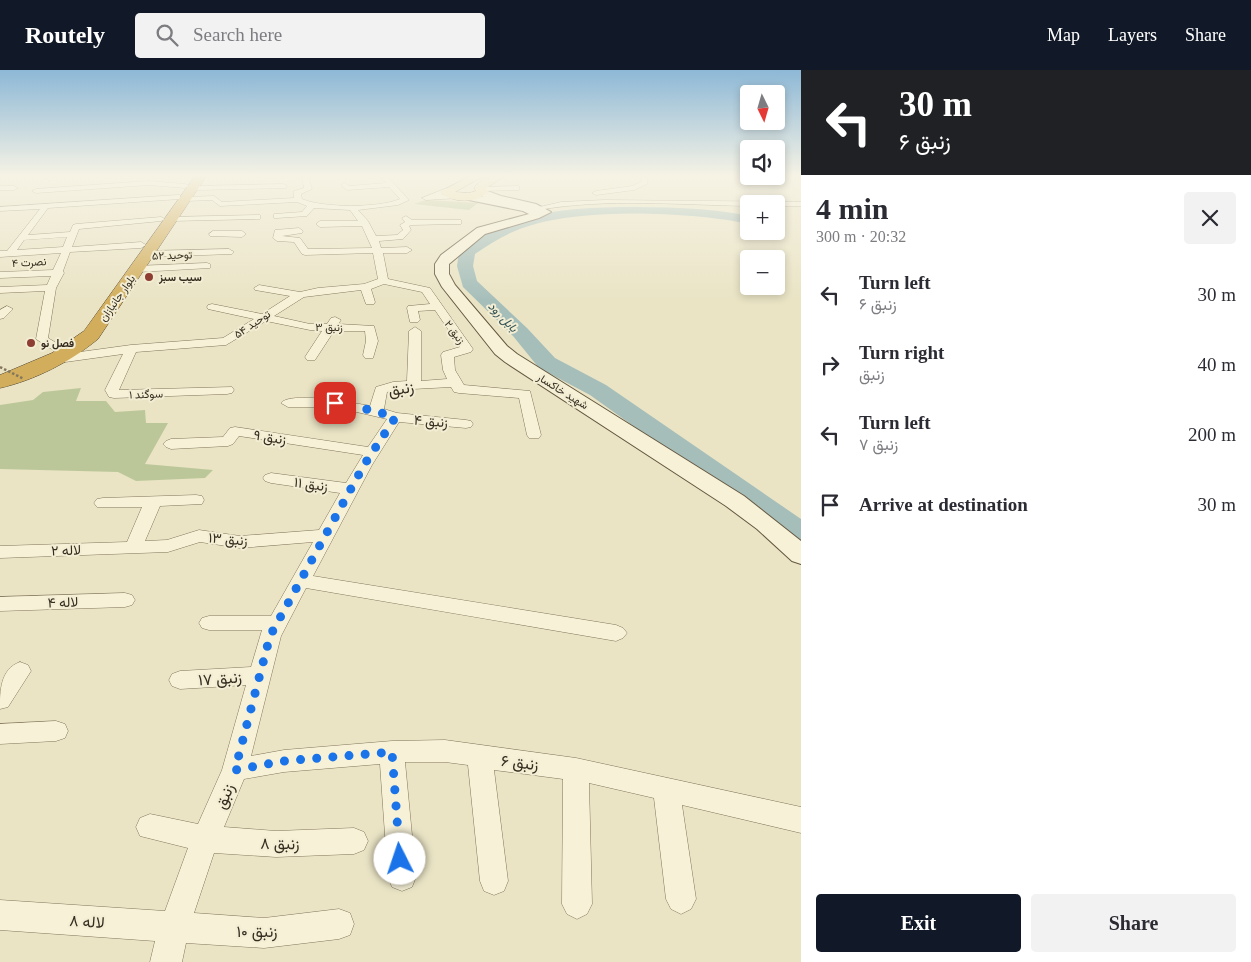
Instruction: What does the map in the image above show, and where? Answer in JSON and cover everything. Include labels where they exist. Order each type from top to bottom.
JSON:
[{"type":"highway","name":"بلوار جانبازان","points":[[0,382],[57,353],[145,250],[166,219]]},
{"type":"highway","name":"بلوار جانبازان","points":[[0,373],[76,348],[91,335],[138,269],[145,250]]},
{"type":"main road","name":"شهید خاکسار","points":[[523,217],[486,229],[467,240],[443,260],[443,277],[449,287],[507,355],[735,501],[766,524],[801,555]]},
{"type":"street","points":[[5,254],[21,238],[38,217]]},
{"type":"street","points":[[57,353],[42,339],[51,288],[76,227],[110,217]]},
{"type":"street","points":[[155,217],[166,219],[258,217]]},
{"type":"street","points":[[359,217],[372,231],[379,252],[383,281]]},
{"type":"street","points":[[228,234],[232,218]]},
{"type":"street","points":[[320,224],[372,231],[400,238],[406,227],[458,222]]},
{"type":"street","points":[[299,231],[278,232],[277,238],[297,240],[305,252],[407,250]]},
{"type":"street","points":[[356,235],[372,231]]},
{"type":"street","points":[[21,238],[74,234]]},
{"type":"street","points":[[213,234],[242,234]]},
{"type":"street","points":[[5,254],[68,250],[229,252]]},
{"type":"street","name":"توحید ۵۲","points":[[138,269],[207,266]]},
{"type":"street","name":"نصرت ۴","points":[[0,275],[58,273]]},
{"type":"street","name":"توحید ۵۴","points":[[57,353],[226,341],[233,338],[262,316],[300,295],[318,291],[365,287],[383,281]]},
{"type":"street","name":"زنبق ۲","points":[[383,281],[426,290],[467,348],[447,355],[449,370],[456,383]]},
{"type":"street","points":[[365,287],[370,302]]},
{"type":"street","points":[[0,290],[51,288]]},
{"type":"street","points":[[259,288],[300,295]]},
{"type":"street","name":"زنبق ۳","points":[[212,307],[310,327],[370,328],[372,341],[369,355]]},
{"type":"street","points":[[414,385],[414,325],[412,308],[437,307]]},
{"type":"street","points":[[311,357],[328,328],[338,316]]},
{"type":"street","name":"سوگند ۱","points":[[131,349],[112,390],[114,394],[227,390]]},
{"type":"street","points":[[456,383],[459,389],[525,394],[534,435]]},
{"type":"street","name":"زنبق","points":[[166,962],[174,927],[206,839],[235,770],[270,636],[372,452],[385,414],[381,390],[393,386],[456,383]]},
{"type":"street","name":"زنبق ۴","points":[[288,403],[335,403],[385,414],[466,424]]},
{"type":"street","name":"زنبق ۹","points":[[171,444],[228,440],[235,431],[372,452]]},
{"type":"street","name":"زنبق ۱۱","points":[[270,478],[351,489]]},
{"type":"street","points":[[103,503],[196,500]]},
{"type":"street","points":[[133,548],[153,502]]},
{"type":"street","name":"زنبق ۱۳","points":[[133,548],[168,546],[199,536],[240,542],[326,535]]},
{"type":"street","name":"لاله ۲","points":[[0,552],[133,548]]},
{"type":"street","points":[[301,581],[616,633]]},
{"type":"street","name":"لاله ۴","points":[[0,604],[125,600]]},
{"type":"street","points":[[209,623],[278,623]]},
{"type":"street","points":[[0,700],[20,671]]},
{"type":"street","name":"زنبق ۱۷","points":[[180,680],[260,675]]},
{"type":"street","points":[[0,734],[56,731]]},
{"type":"street","name":"زنبق ۶","points":[[235,770],[284,761],[392,752],[445,751],[576,769],[801,820]]},
{"type":"street","points":[[392,752],[402,877]]},
{"type":"street","points":[[480,757],[494,881]]},
{"type":"street","points":[[576,769],[577,904]]},
{"type":"street","points":[[666,788],[681,899]]},
{"type":"street","name":"زنبق ۸","points":[[150,828],[206,839],[276,844],[354,841]]},
{"type":"street","name":"لاله ۸","points":[[0,915],[174,927]]},
{"type":"street","name":"زنبق ۱۰","points":[[174,927],[264,933],[339,924]]},
{"type":"path","points":[[0,368],[24,379]]},
{"type":"green space","points":[[81,388],[76,401],[106,401],[115,412],[145,410],[146,423],[168,423],[145,464],[213,470],[205,478],[136,481],[118,472],[0,469],[0,405],[33,400],[43,392]]},
{"type":"waterway","name":"بابل رود","points":[[547,217],[507,229],[467,252],[465,266],[469,283],[520,332],[547,363],[598,390],[801,534]]},
{"type":"waterway","name":"بابل رود","points":[[733,217],[740,218]]},
{"type":"place","name":"سیب سبز","points":[[149,277]]},
{"type":"place","name":"فصل نو","points":[[31,343]]},
{"type":"route","points":[[335,403],[376,411],[395,418],[364,465],[270,636],[235,770],[284,761],[392,752],[400,859]]}]
